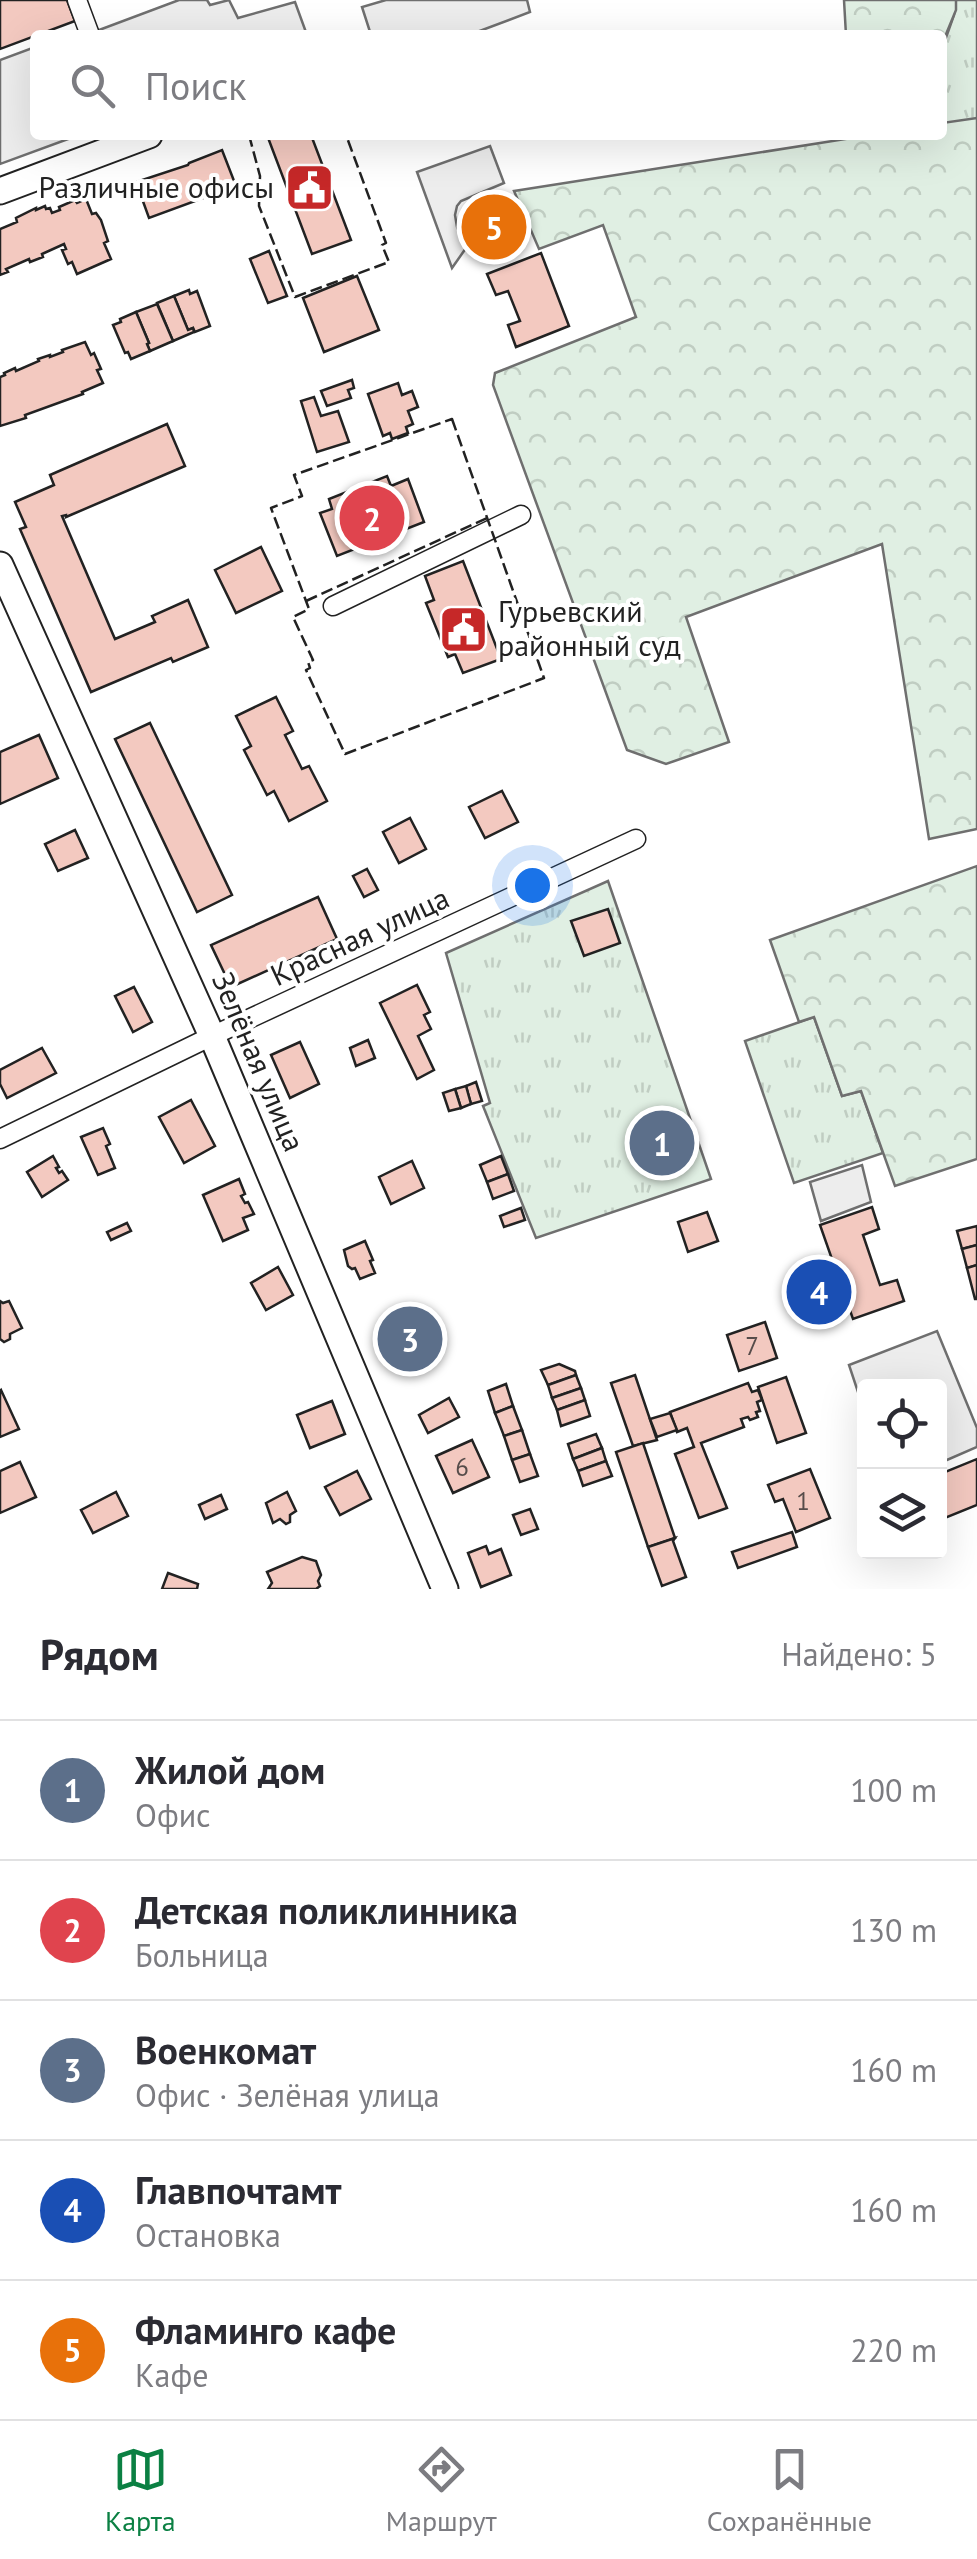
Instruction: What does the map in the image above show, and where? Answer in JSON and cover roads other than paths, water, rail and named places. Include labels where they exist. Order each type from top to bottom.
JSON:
[{"type":"street","points":[[77,0],[88,30]]},
{"type":"street","points":[[0,190],[135,140]]},
{"type":"street","points":[[334,606],[521,516]]},
{"type":"street","name":"Зелёная улица","points":[[0,565],[212,1036],[445,1589]]},
{"type":"street","name":"Красная улица","points":[[0,1139],[636,839]]},
{"type":"place","name":"Различные офисы","points":[[309,188]]},
{"type":"place","name":"Фламинго кафе","points":[[494,227]]},
{"type":"place","name":"Детская поликлинника","points":[[372,518]]},
{"type":"place","name":"Гурьевский районный суд","points":[[463,629]]},
{"type":"place","name":"Жилой дом","points":[[662,1143]]},
{"type":"place","name":"Главпочтамт","points":[[819,1292]]},
{"type":"place","name":"Военкомат","points":[[410,1339]]}]
